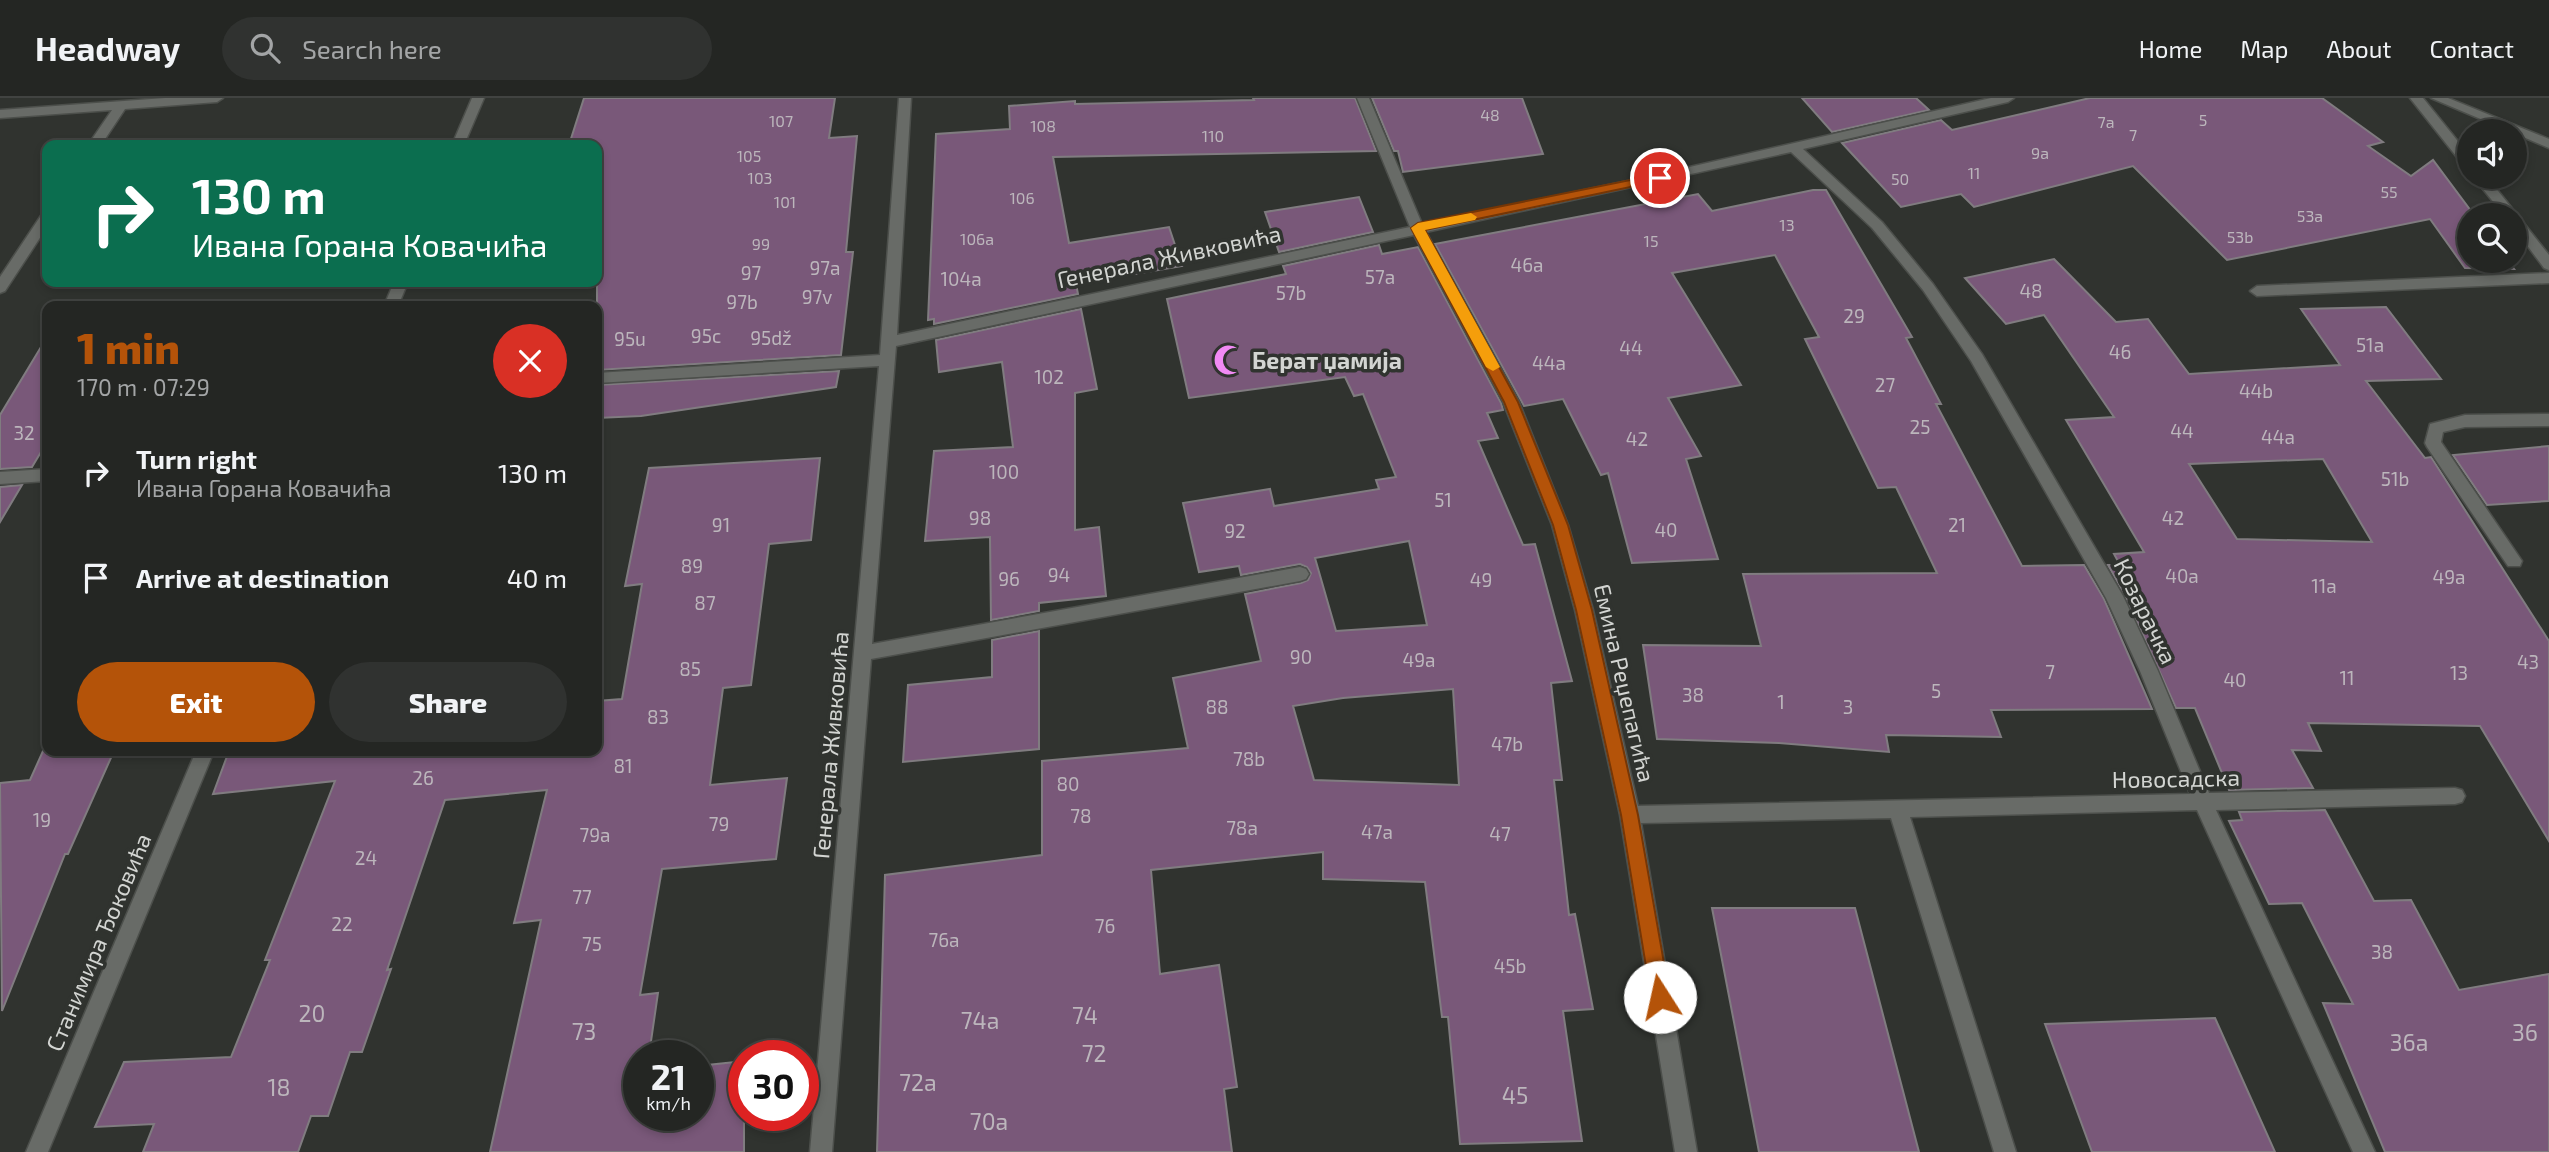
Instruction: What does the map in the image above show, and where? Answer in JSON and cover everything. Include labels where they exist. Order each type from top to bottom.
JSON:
[{"type":"street","points":[[0,114],[174,99],[217,98]]},
{"type":"street","points":[[460,140],[478,98]]},
{"type":"street","name":"Генерала Живковића","points":[[821,1152],[888,351],[905,98]]},
{"type":"street","name":"Емина Реџепагића","points":[[1363,98],[1418,228],[1511,402],[1549,493],[1584,610],[1630,815],[1686,1152]]},
{"type":"street","name":"Генерала Живковића","points":[[888,351],[1418,228],[1794,148],[2008,98]]},
{"type":"street","points":[[2416,98],[2457,148]]},
{"type":"street","points":[[2437,98],[2549,144]]},
{"type":"street","points":[[98,140],[121,105]]},
{"type":"street","name":"Козарачка","points":[[1794,148],[1840,189],[1903,254],[1977,358],[2114,596],[2203,802],[2364,1152]]},
{"type":"street","points":[[2490,189],[2501,203]]},
{"type":"street","points":[[0,288],[42,225]]},
{"type":"street","points":[[2527,236],[2549,265]]},
{"type":"street","points":[[2257,291],[2549,278]]},
{"type":"street","points":[[602,377],[888,351]]},
{"type":"street","points":[[2514,561],[2433,443],[2436,428],[2465,421],[2549,420]]},
{"type":"street","points":[[0,478],[42,475]]},
{"type":"street","points":[[863,653],[1300,574]]},
{"type":"street","name":"Станимира Ђоковића","points":[[37,1152],[203,756]]},
{"type":"street","name":"Новосадска","points":[[1630,815],[2455,796]]},
{"type":"street","points":[[1898,809],[2005,1152]]},
{"type":"building","points":[[584,98],[835,98],[829,138],[857,136],[846,252],[853,252],[841,355],[602,370],[602,301],[597,301],[597,287],[602,287],[602,140],[571,140]]},
{"type":"building","points":[[1253,98],[1355,98],[1376,151],[1053,157],[1069,243],[1169,227],[1182,266],[1076,284],[1078,294],[934,324],[934,319],[928,320],[936,134],[1010,129],[1009,106],[1075,101],[1075,104],[1254,100]]},
{"type":"building","points":[[1372,98],[1522,98],[1543,154],[1403,172],[1398,151],[1394,151]]},
{"type":"building","points":[[1802,98],[1916,98],[1929,110],[1832,132]]},
{"type":"building","points":[[2090,98],[2322,98],[2383,142],[2368,146],[2411,176],[2433,160],[2465,203],[2457,203],[2457,257],[2430,219],[2227,260],[2133,166],[1974,207],[1961,194],[1901,207],[1842,143],[1941,120],[1952,130]]},
{"type":"building","points":[[1813,190],[1826,190],[1912,337],[1906,338],[1941,404],[1936,404],[2022,566],[2084,565],[2104,599],[2152,709],[1991,710],[2001,737],[1886,735],[1889,752],[1779,743],[1657,739],[1643,645],[1761,646],[1743,574],[1937,573],[1896,487],[1878,488],[1805,339],[1819,337],[1775,255],[1672,273],[1741,385],[1668,398],[1701,456],[1686,459],[1718,559],[1632,563],[1608,473],[1601,475],[1563,399],[1524,406],[1435,244],[1698,194],[1712,211]]},
{"type":"building","points":[[1359,197],[1373,232],[1279,252],[1265,212]]},
{"type":"building","points":[[1379,245],[1382,254],[1418,247],[1501,403],[1503,410],[1487,413],[1498,438],[1478,441],[1523,545],[1535,544],[1572,681],[1551,683],[1562,780],[1554,780],[1569,915],[1575,914],[1593,1009],[1563,1011],[1582,1141],[1460,1144],[1448,1017],[1442,1017],[1425,882],[1323,879],[1323,852],[1151,870],[1160,974],[1219,965],[1237,1087],[1224,1089],[1232,1152],[877,1152],[885,875],[1042,855],[1042,761],[1188,748],[1173,678],[1261,661],[1245,594],[1301,583],[1308,580],[1311,573],[1307,567],[1300,564],[1241,575],[1239,566],[1199,572],[1183,503],[1270,489],[1274,506],[1379,489],[1376,480],[1396,477],[1363,394],[1354,396],[1345,377],[1189,398],[1167,299],[1286,274],[1283,266]],"holes":[[[1409,541],[1427,625],[1336,631],[1315,558]],[[1453,689],[1459,785],[1314,780],[1293,706],[1343,698]]]},
{"type":"building","points":[[2054,259],[2116,322],[2148,319],[2189,374],[2340,365],[2301,309],[2386,307],[2441,379],[2366,381],[2425,458],[2431,457],[2549,641],[2549,841],[2480,726],[2308,723],[2321,751],[2292,750],[2313,788],[2229,790],[2195,708],[2176,708],[2125,595],[2108,565],[2120,565],[2114,554],[2144,552],[2066,420],[2114,417],[2044,315],[2006,324],[1965,278]],"holes":[[[2323,459],[2372,542],[2237,539],[2189,464]]]},
{"type":"building","points":[[1081,309],[1097,389],[1075,393],[1075,530],[1099,527],[1106,596],[1039,603],[1039,611],[991,620],[990,537],[925,541],[934,451],[1013,447],[1002,362],[939,372],[936,340]]},
{"type":"building","points":[[42,345],[42,450],[32,467],[0,469],[0,415]]},
{"type":"building","points":[[839,371],[836,387],[641,416],[602,418],[602,385]]},
{"type":"building","points":[[2549,446],[2549,501],[2487,505],[2453,455]]},
{"type":"building","points":[[820,458],[811,540],[769,544],[751,685],[723,688],[710,785],[787,778],[776,859],[662,869],[640,995],[658,993],[651,1040],[623,1040],[623,1131],[714,1131],[714,1064],[728,1063],[728,1131],[744,1131],[744,1152],[490,1152],[541,920],[514,923],[547,790],[445,800],[362,1052],[350,1052],[328,1116],[311,1116],[298,1152],[143,1152],[154,1124],[95,1127],[124,1062],[231,1057],[270,960],[265,960],[335,781],[213,794],[227,756],[602,756],[602,701],[622,699],[642,584],[625,586],[649,468]]},
{"type":"building","points":[[22,485],[0,522],[0,487]]},
{"type":"building","points":[[1039,631],[1039,749],[903,762],[908,685],[992,677],[992,640]]},
{"type":"building","points":[[42,753],[42,756],[112,756],[68,854],[65,854],[2,1011],[0,783],[30,780]]},
{"type":"building","points":[[2325,810],[2374,901],[2411,900],[2459,990],[2549,974],[2549,1152],[2385,1152],[2323,1003],[2353,1004],[2302,903],[2269,904],[2229,821],[2242,820],[2239,812]]},
{"type":"building","points":[[1712,908],[1855,908],[1919,1152],[1759,1152]]},
{"type":"building","points":[[2215,1018],[2275,1152],[2092,1152],[2045,1024]]},
{"type":"slow traffic","points":[[1471,217],[1418,228],[1493,367]]},
{"type":"place","name":"Берат џамија","points":[[1229,360]]},
{"type":"route","points":[[1660,178],[1418,228],[1511,402],[1560,525],[1584,610],[1630,815],[1660,997]]}]
